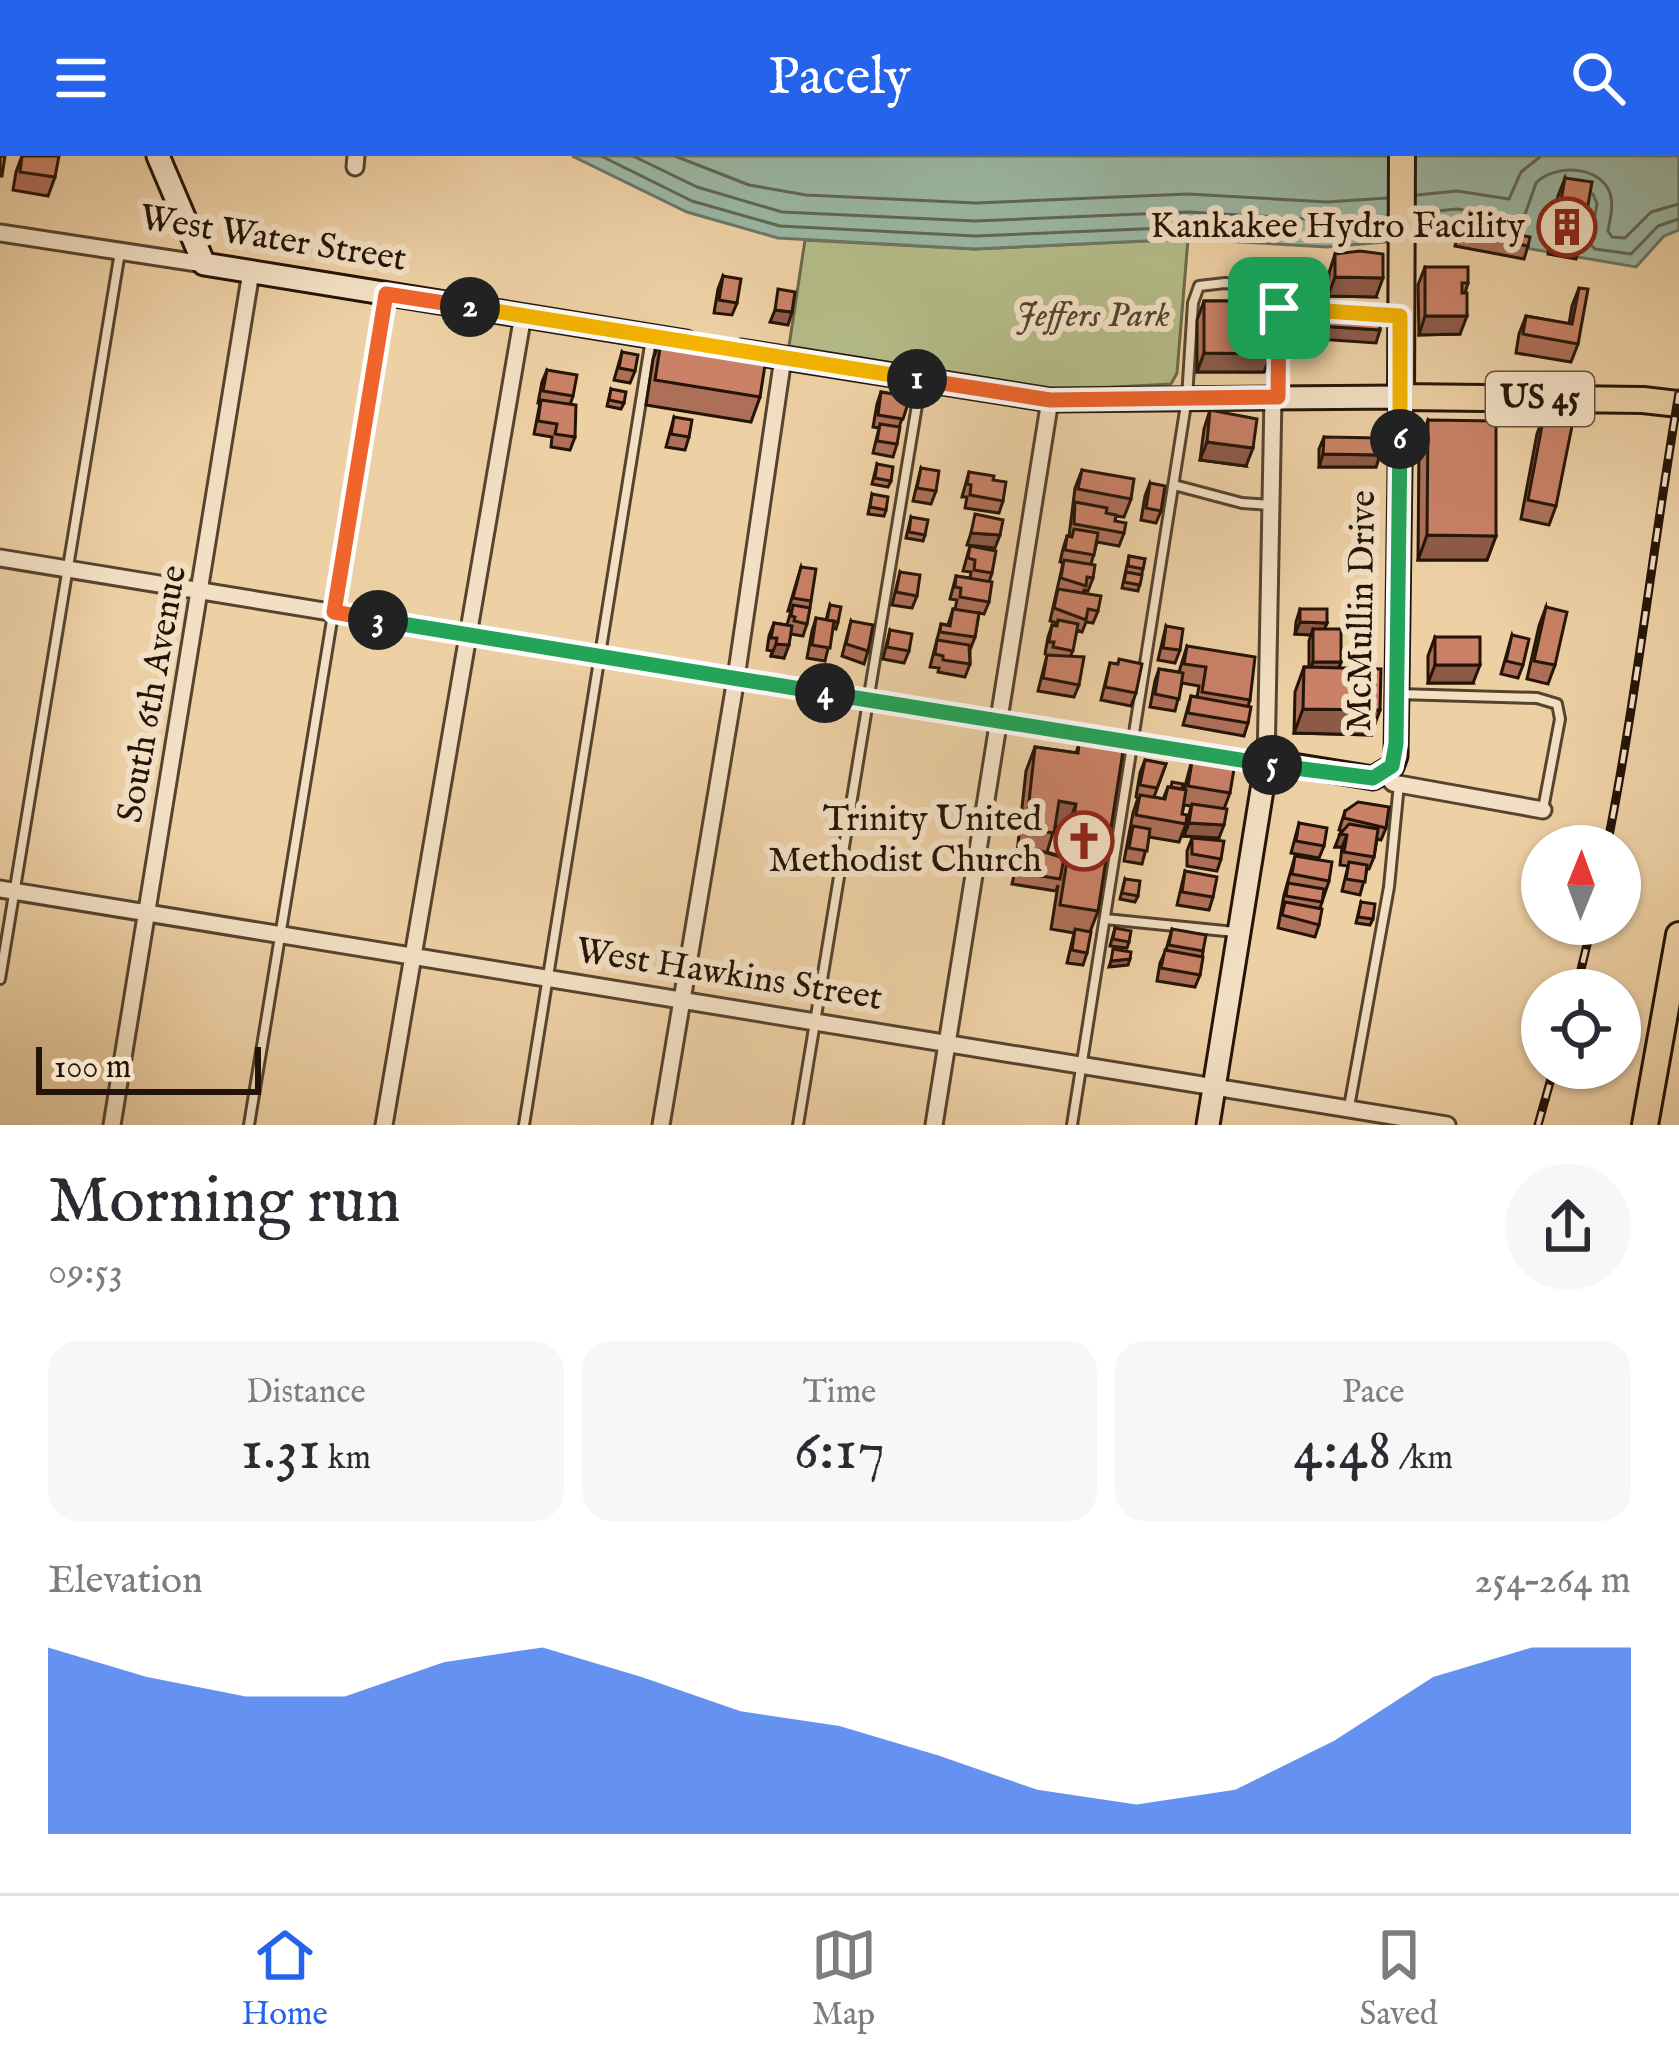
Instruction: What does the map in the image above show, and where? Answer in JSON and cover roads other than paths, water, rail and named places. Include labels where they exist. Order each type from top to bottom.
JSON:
[{"type":"main road","points":[[158,156],[204,265]]},
{"type":"main road","name":"McMullin Drive","points":[[1391,779],[1396,756],[1402,156]]},
{"type":"main road","name":"West Water Street","points":[[204,265],[1050,400],[1400,397],[1679,404]]},
{"type":"main road","points":[[1208,1125],[1267,765],[1391,779]]},
{"type":"main road","points":[[1645,1125],[1679,935]]},
{"type":"street","name":"West Water Street","points":[[0,232],[204,265]]},
{"type":"street","name":"South 6th Avenue","points":[[112,1125],[251,272]]},
{"type":"street","points":[[384,1125],[523,315]]},
{"type":"street","points":[[661,1125],[736,678],[783,358]]},
{"type":"street","points":[[0,558],[1267,765],[1275,397]]},
{"type":"street","points":[[934,1125],[1050,400]]},
{"type":"street","points":[[1391,779],[1543,810]]},
{"type":"street","name":"West Hawkins Street","points":[[7,890],[1215,1085],[1347,1117],[1447,1125]]},
{"type":"lane","points":[[0,980],[7,890],[68,569],[120,251]]},
{"type":"lane","points":[[1072,1125],[1174,485],[1187,398],[1193,303],[1199,286],[1225,283],[1267,288],[1279,308],[1275,397]]},
{"type":"lane","points":[[249,1125],[386,294]]},
{"type":"lane","points":[[1279,308],[1400,316]]},
{"type":"lane","points":[[524,1125],[652,337]]},
{"type":"lane","points":[[798,1125],[921,380]]},
{"type":"lane","points":[[1174,485],[1242,503],[1271,505]]},
{"type":"lane","points":[[1397,694],[1538,698],[1557,704],[1560,719],[1543,810]]},
{"type":"lane","points":[[1347,1117],[1389,887],[1391,779]]},
{"type":"lane","points":[[1106,919],[1239,933]]},
{"type":"water","points":[[572,156],[1679,156],[1679,230],[1664,236],[1636,267],[1456,236],[1327,247],[1188,239],[975,249],[778,238],[687,212]]},
{"type":"railway","points":[[1611,825],[1679,393]]},
{"type":"railway","points":[[1581,969],[1587,945]]},
{"type":"railway","points":[[1538,1125],[1548,1089]]},
{"type":"place","name":"Kankakee Hydro Facility","points":[[1567,227]]},
{"type":"place","name":"Trinity United Methodist Church","points":[[1084,841]]},
{"type":"park label","name":"Jeffers Park","points":[[1093,316]]}]
